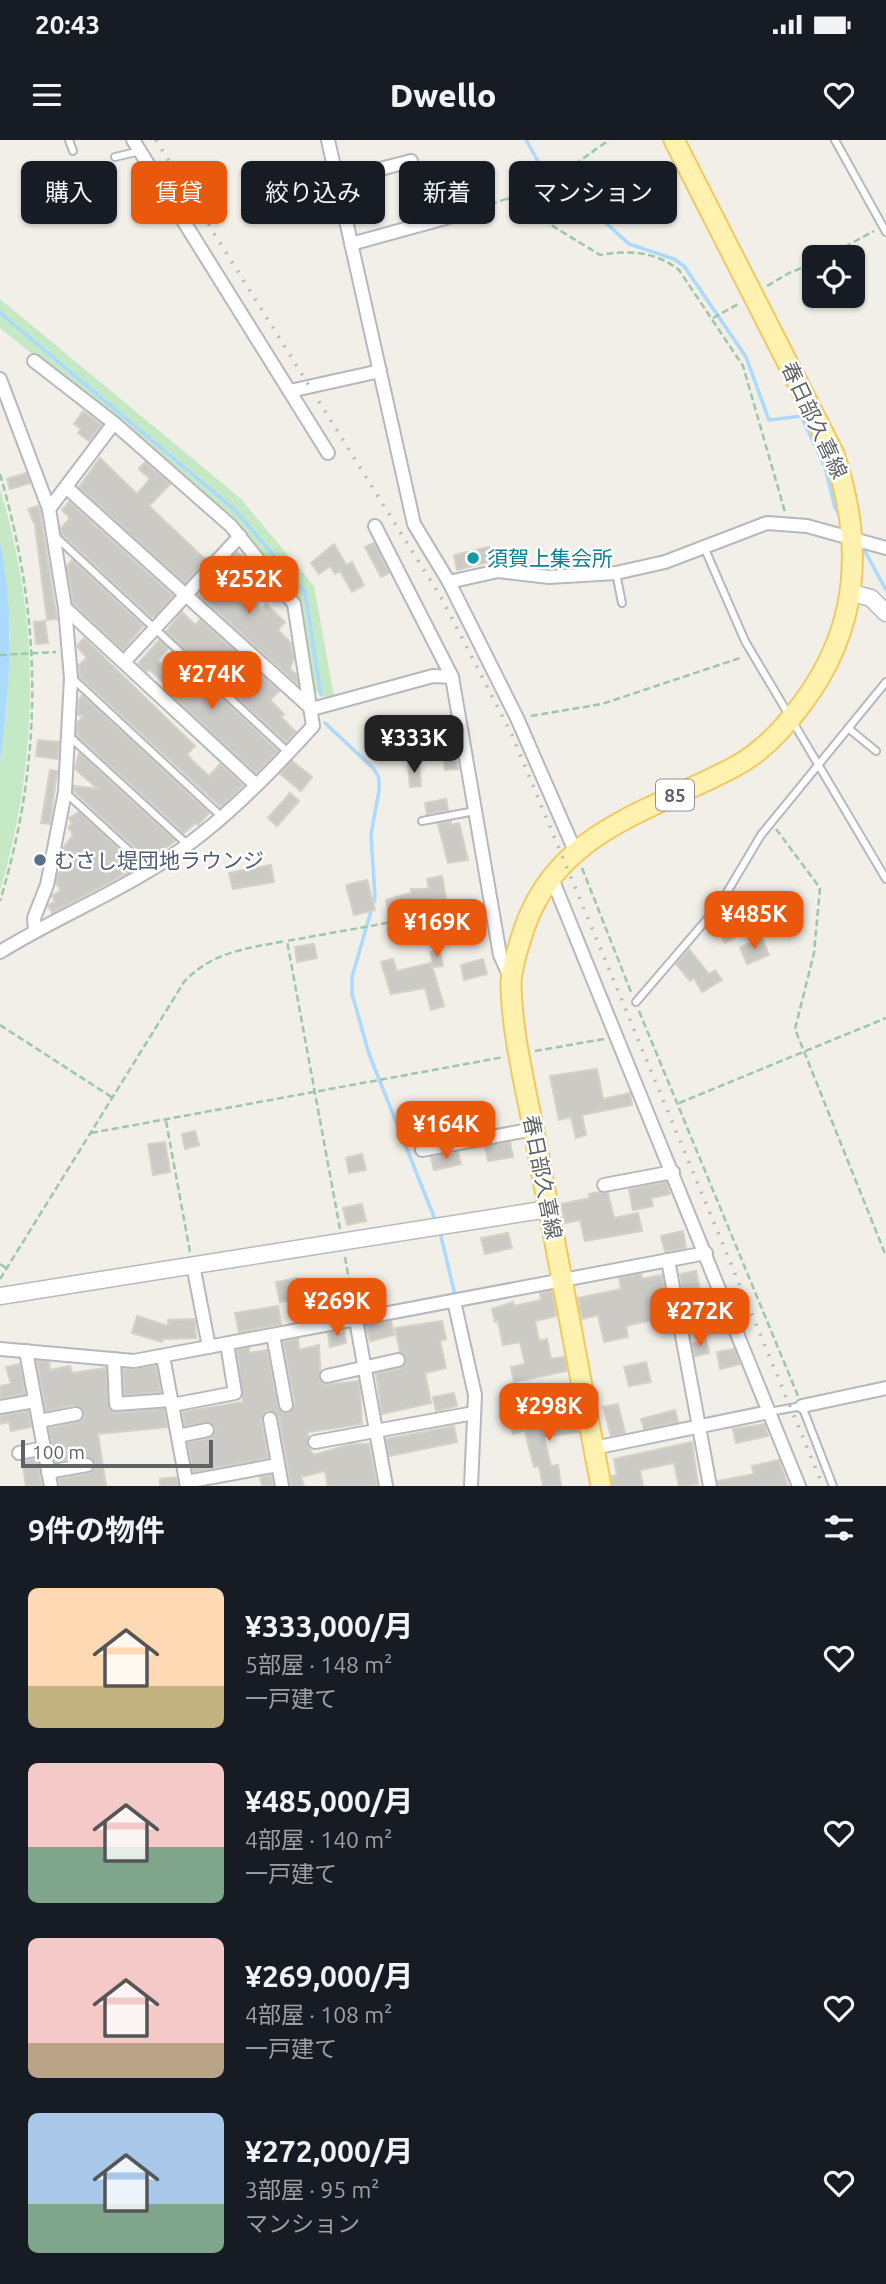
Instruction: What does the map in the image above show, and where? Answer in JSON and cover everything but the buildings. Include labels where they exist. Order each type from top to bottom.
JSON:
[{"type":"main road","name":"春日部久喜線","points":[[601,1486],[520,1054],[511,980],[526,923],[551,876],[575,850],[607,828],[739,765],[791,718],[814,688],[830,660],[852,593],[854,541],[848,494],[834,454],[674,140]]},
{"type":"street","points":[[328,140],[333,161]]},
{"type":"street","points":[[137,146],[328,453]]},
{"type":"street","points":[[347,224],[414,524],[449,582],[517,718],[575,850]]},
{"type":"street","points":[[351,243],[424,224]]},
{"type":"street","points":[[0,952],[35,930],[150,870],[187,844],[222,817],[289,753],[313,726],[295,604],[240,536],[164,465],[34,360]]},
{"type":"street","points":[[290,391],[380,371]]},
{"type":"street","points":[[0,379],[49,509],[65,608],[71,678],[65,792],[47,886],[34,918],[35,930]]},
{"type":"street","points":[[49,509],[114,423]]},
{"type":"street","points":[[66,487],[312,709]]},
{"type":"street","points":[[449,582],[498,571],[549,577],[616,573],[665,562],[767,523],[788,522],[886,548]]},
{"type":"street","points":[[375,526],[452,677],[500,955],[511,980]]},
{"type":"street","points":[[124,662],[240,536]]},
{"type":"street","points":[[852,593],[871,598],[886,613]]},
{"type":"street","points":[[65,608],[256,785]]},
{"type":"street","points":[[312,709],[433,676],[452,677]]},
{"type":"street","points":[[551,876],[799,1486]]},
{"type":"street","points":[[422,1150],[534,1129]]},
{"type":"street","points":[[604,1185],[673,1172]]},
{"type":"street","points":[[0,1296],[548,1209]]},
{"type":"street","points":[[0,1349],[135,1361],[706,1253]]},
{"type":"street","points":[[668,1260],[710,1486]]},
{"type":"street","points":[[193,1265],[209,1347]]},
{"type":"street","points":[[454,1301],[475,1395],[471,1486]]},
{"type":"street","points":[[356,1320],[386,1486]]},
{"type":"street","points":[[273,1335],[286,1405]]},
{"type":"street","points":[[114,1359],[116,1404],[172,1403],[235,1393],[227,1344]]},
{"type":"street","points":[[26,1351],[51,1486]]},
{"type":"street","points":[[163,1356],[187,1484],[278,1465]]},
{"type":"street","points":[[327,1376],[398,1360]]},
{"type":"street","points":[[802,1406],[886,1388]]},
{"type":"street","points":[[0,1407],[35,1401]]},
{"type":"street","points":[[594,1448],[769,1412]]},
{"type":"street","points":[[315,1442],[474,1413]]},
{"type":"street","points":[[39,1421],[76,1414]]},
{"type":"street","points":[[270,1419],[282,1486]]},
{"type":"street","points":[[178,1436],[207,1430]]},
{"type":"street","points":[[19,1453],[44,1448]]},
{"type":"street","points":[[48,1472],[87,1465]]},
{"type":"lane","points":[[69,140],[73,151]]},
{"type":"lane","points":[[835,140],[884,229]]},
{"type":"lane","points":[[115,157],[137,146]]},
{"type":"lane","points":[[55,536],[289,753]]},
{"type":"lane","points":[[704,547],[753,654],[886,880]]},
{"type":"lane","points":[[616,573],[622,603]]},
{"type":"lane","points":[[71,678],[222,817]]},
{"type":"lane","points":[[636,1002],[720,904],[747,855],[771,822],[886,682]]},
{"type":"lane","points":[[848,728],[876,751]]},
{"type":"lane","points":[[69,736],[187,844]]},
{"type":"lane","points":[[65,792],[150,870]]},
{"type":"lane","points":[[422,821],[475,811]]},
{"type":"lane","points":[[769,1412],[802,1406],[833,1486]]},
{"type":"path","points":[[495,202],[542,187],[609,140]]},
{"type":"path","points":[[508,198],[600,255],[629,250],[666,261],[679,270],[743,366],[788,522]]},
{"type":"path","points":[[851,245],[884,229]]},
{"type":"path","points":[[0,474],[18,539],[34,722],[18,842],[0,901]]},
{"type":"path","points":[[0,655],[59,652]]},
{"type":"path","points":[[517,718],[602,704],[753,654]]},
{"type":"path","points":[[771,822],[820,888],[814,953],[795,1029],[886,1256]]},
{"type":"path","points":[[575,850],[802,1406]]},
{"type":"path","points":[[0,1279],[192,973],[234,950],[491,904]]},
{"type":"path","points":[[287,941],[356,1320]]},
{"type":"path","points":[[679,1103],[886,1018]]},
{"type":"path","points":[[0,1025],[113,1098]]},
{"type":"path","points":[[91,1133],[618,1037]]},
{"type":"path","points":[[166,1121],[193,1265]]},
{"type":"path","points":[[0,1264],[6,1268]]},
{"type":"green space","points":[[0,299],[240,498],[314,586],[334,696],[325,697],[312,690],[298,601],[137,438],[0,328]]},
{"type":"green space","points":[[0,489],[23,590],[30,690],[22,790],[0,891],[0,762],[7,707],[10,634],[0,542]]},
{"type":"water","points":[[0,542],[8,597],[9,652],[0,762]]},
{"type":"waterway","points":[[526,140],[556,193],[596,214],[629,244],[674,259],[684,266],[746,357],[769,420],[801,416],[825,467],[835,508],[841,517]]},
{"type":"waterway","points":[[0,313],[234,509],[305,592],[321,695]]},
{"type":"waterway","points":[[862,546],[886,590]]},
{"type":"waterway","points":[[325,723],[374,769],[379,778],[371,834],[375,897],[352,977],[352,994],[369,1054],[436,1222]]},
{"type":"waterway","points":[[440,1232],[454,1291]]},
{"type":"railway","points":[[156,140],[442,599],[512,735],[823,1486]]},
{"type":"place","name":"須賀上集会所","points":[[473,558]]},
{"type":"place","name":"むさし堤団地ラウンジ","points":[[40,860]]}]
